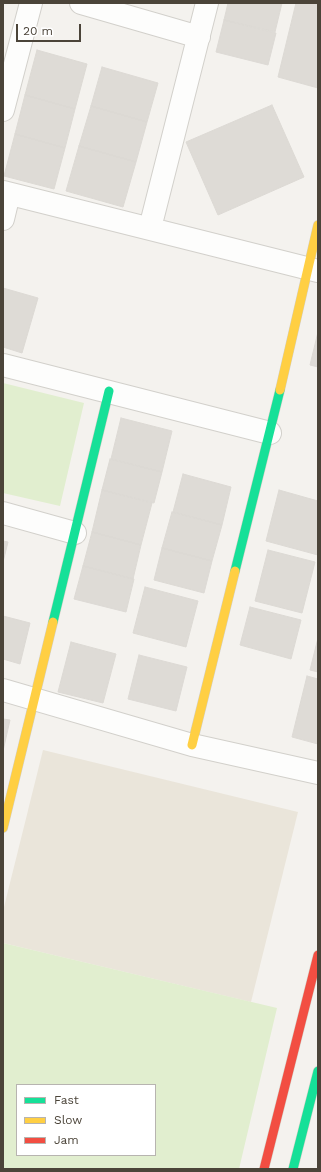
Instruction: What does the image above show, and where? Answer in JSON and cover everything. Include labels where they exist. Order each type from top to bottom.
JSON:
[{"type":"street","points":[[3,110],[31,3]]},
{"type":"street","points":[[81,3],[199,37]]},
{"type":"street","points":[[150,228],[207,3]]},
{"type":"street","points":[[3,218],[6,193],[313,269]]},
{"type":"street","points":[[192,745],[270,433],[313,269],[318,225]]},
{"type":"street","points":[[3,365],[270,433]]},
{"type":"street","points":[[3,828],[36,698],[109,391]]},
{"type":"street","points":[[3,513],[75,533]]},
{"type":"street","points":[[3,690],[36,698],[192,745],[318,773]]},
{"type":"street","points":[[264,1169],[318,955]]},
{"type":"street","points":[[294,1169],[318,1071]]},
{"type":"shaded area","points":[[43,750],[298,812],[251,1002],[3,943],[3,911]]},
{"type":"green space","points":[[3,383],[84,403],[60,506],[3,493]]},
{"type":"green space","points":[[3,943],[277,1008],[239,1169],[3,1169]]},
{"type":"building","points":[[228,3],[282,3],[275,32],[224,20]]},
{"type":"building","points":[[296,3],[318,3],[318,88],[278,77]]},
{"type":"building","points":[[224,20],[276,33],[268,65],[216,52]]},
{"type":"building","points":[[37,50],[87,64],[75,109],[25,95]]},
{"type":"building","points":[[102,67],[158,83],[147,122],[91,106]]},
{"type":"building","points":[[25,95],[75,109],[65,148],[15,134]]},
{"type":"building","points":[[272,105],[304,177],[218,215],[186,142]]},
{"type":"building","points":[[91,106],[147,122],[136,162],[79,146]]},
{"type":"building","points":[[15,134],[65,148],[54,189],[4,176]]},
{"type":"building","points":[[79,146],[136,162],[123,207],[66,191]]},
{"type":"building","points":[[3,288],[38,298],[22,353],[3,347]]},
{"type":"building","points":[[318,332],[318,367],[310,365]]},
{"type":"building","points":[[121,418],[172,431],[162,472],[111,459]]},
{"type":"building","points":[[110,459],[162,472],[154,503],[102,490]]},
{"type":"building","points":[[183,474],[231,487],[222,525],[173,512]]},
{"type":"building","points":[[102,490],[152,503],[141,545],[92,532]]},
{"type":"building","points":[[279,490],[318,501],[318,555],[266,541]]},
{"type":"building","points":[[172,512],[222,525],[212,561],[162,548]]},
{"type":"building","points":[[92,532],[141,545],[133,579],[83,566]]},
{"type":"building","points":[[3,541],[8,542],[3,562]]},
{"type":"building","points":[[162,548],[212,561],[204,593],[154,580]]},
{"type":"building","points":[[268,550],[315,562],[302,613],[255,601]]},
{"type":"building","points":[[83,566],[134,579],[126,612],[74,599]]},
{"type":"building","points":[[145,587],[198,601],[186,647],[133,633]]},
{"type":"building","points":[[250,607],[301,620],[291,659],[240,645]]},
{"type":"building","points":[[3,616],[30,623],[20,664],[3,659]]},
{"type":"building","points":[[318,638],[318,672],[310,670]]},
{"type":"building","points":[[71,642],[116,654],[103,703],[58,692]]},
{"type":"building","points":[[139,655],[187,667],[176,711],[128,699]]},
{"type":"building","points":[[307,676],[318,679],[318,744],[292,737]]},
{"type":"building","points":[[3,719],[10,720],[3,751]]},
{"type":"traffic: fast","points":[[235,571],[280,390]]},
{"type":"traffic: fast","points":[[53,622],[109,391]]},
{"type":"traffic: fast","points":[[293,1169],[318,1071]]},
{"type":"traffic: slow","points":[[280,390],[318,225]]},
{"type":"traffic: slow","points":[[192,745],[235,571]]},
{"type":"traffic: slow","points":[[3,828],[53,622]]},
{"type":"traffic: jam","points":[[264,1169],[318,955]]}]
